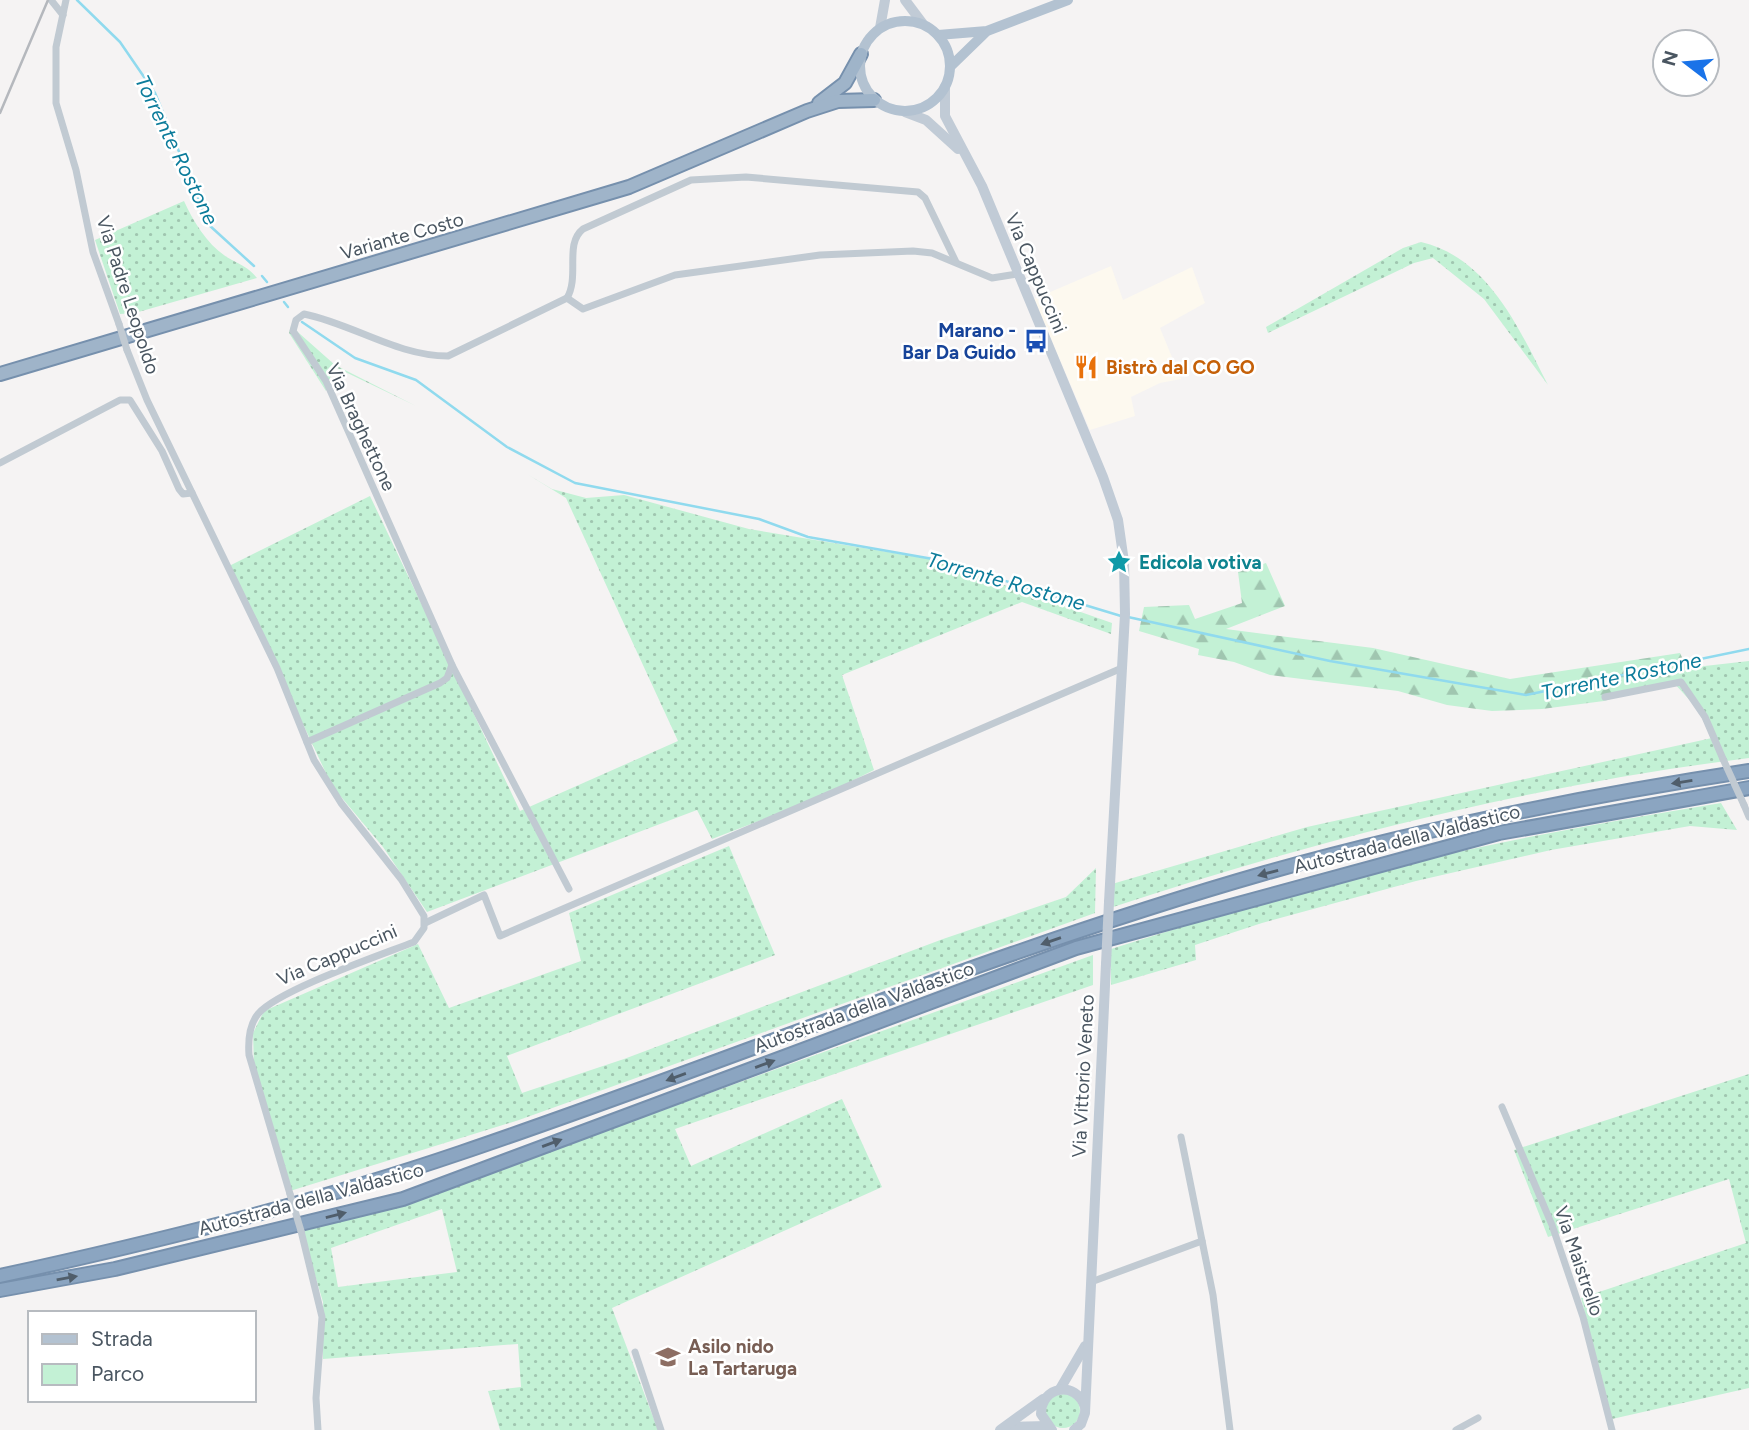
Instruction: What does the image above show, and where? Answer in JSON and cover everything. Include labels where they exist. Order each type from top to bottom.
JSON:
[{"type":"highway","points":[[807,111],[845,83],[861,54]]},
{"type":"highway","points":[[807,111],[838,102],[874,100]]},
{"type":"highway","name":"Variante Costo","points":[[0,374],[629,187],[807,111]]},
{"type":"highway","name":"Autostrada della Valdastico","points":[[0,1276],[175,1235],[401,1173],[1063,937],[1265,873],[1536,808],[1749,771]]},
{"type":"highway","name":"Autostrada della Valdastico","points":[[0,1290],[115,1269],[402,1199],[1076,948],[1499,833],[1749,788]]},
{"type":"main road","points":[[880,28],[885,0]]},
{"type":"main road","points":[[905,0],[923,24],[938,35],[945,45],[950,67],[945,87],[929,105],[905,112],[883,107],[874,100],[861,79],[861,54],[865,44],[880,28],[903,20],[923,24]]},
{"type":"main road","points":[[938,35],[987,31],[1068,0]]},
{"type":"main road","points":[[950,67],[987,31]]},
{"type":"main road","name":"Via Cappuccini","points":[[945,87],[945,116],[963,155],[982,186],[1103,477],[1118,520],[1124,562],[1125,614],[1113,818]]},
{"type":"main road","name":"Via Cappuccini","points":[[905,112],[926,120],[963,155]]},
{"type":"main road","name":"Via Vittorio Veneto","points":[[1074,1430],[1084,1418],[1085,1407],[1113,818]]},
{"type":"main road","name":"Via Vittorio Veneto","points":[[1060,1389],[1081,1356],[1088,1336]]},
{"type":"main road","points":[[1002,1429],[1046,1396],[1060,1389],[1076,1393],[1085,1407]]},
{"type":"main road","points":[[1002,1429],[1049,1428],[1041,1414],[1046,1396]]},
{"type":"street","points":[[51,0],[63,15]]},
{"type":"street","name":"Via Padre Leopoldo","points":[[66,0],[55,65],[56,103],[76,170],[93,252],[147,400],[277,668],[307,742]]},
{"type":"street","points":[[956,262],[925,198],[918,192],[746,177],[691,180],[576,234],[573,287],[567,298],[583,309],[674,275],[820,255],[913,251],[956,262],[992,278],[1017,274]]},
{"type":"street","name":"Via Braghettone","points":[[453,665],[390,532],[326,381],[293,331],[296,320],[304,314],[319,317],[353,333],[430,356],[448,356],[567,298]]},
{"type":"street","name":"Via Padre Leopoldo","points":[[0,463],[120,400],[130,400],[162,451],[179,489],[183,494],[192,493]]},
{"type":"street","points":[[453,665],[447,678],[440,684],[307,742],[328,785],[401,879],[425,923],[484,895],[500,936],[1122,668]]},
{"type":"street","points":[[453,665],[569,888]]},
{"type":"street","points":[[1605,696],[1681,682],[1694,697],[1749,817]]},
{"type":"street","name":"Via Cappuccini","points":[[318,1430],[316,1398],[322,1317],[318,1293],[249,1055],[248,1041],[256,1016],[275,999],[414,942],[425,923]]},
{"type":"street","name":"Via Maistrello","points":[[1502,1107],[1552,1225],[1583,1317],[1612,1430]]},
{"type":"street","points":[[1181,1137],[1213,1295],[1230,1430]]},
{"type":"street","points":[[1091,1282],[1202,1241]]},
{"type":"street","points":[[635,1352],[661,1430]]},
{"type":"street","points":[[1456,1430],[1478,1418]]},
{"type":"shaded area","points":[[1111,266],[1123,300],[1192,267],[1205,303],[1160,328],[1181,379],[1160,383],[1131,397],[1135,416],[1090,430],[1034,299]]},
{"type":"green space","points":[[184,201],[210,242],[257,278],[135,313],[120,314],[95,240]]},
{"type":"green space","points":[[1421,242],[1445,250],[1465,263],[1499,298],[1548,385],[1484,299],[1433,258],[1414,263],[1268,333],[1266,327],[1403,248]]},
{"type":"green space","points":[[291,326],[335,365],[416,406],[337,368],[331,375],[326,391],[289,333]]},
{"type":"green space","points":[[527,474],[552,489],[586,498],[624,495],[749,529],[930,559],[1112,623],[1111,634],[1022,602],[842,675],[874,770],[816,799],[712,839],[697,810],[427,912],[383,847],[332,786],[229,566],[370,496],[520,811],[678,741],[566,498]]},
{"type":"green space","points":[[1266,563],[1285,606],[1226,629],[1373,648],[1510,679],[1680,653],[1687,668],[1676,680],[1604,701],[1542,709],[1492,711],[1447,705],[1398,691],[1270,675],[1234,662],[1198,655],[1199,649],[1139,631],[1144,607],[1189,605],[1195,619],[1242,603],[1238,572]]},
{"type":"green space","points":[[1749,661],[1749,758],[1587,783],[1427,817],[1269,859],[1113,907],[1112,884],[1307,827],[1712,738],[1697,708],[1672,681],[1687,668]]},
{"type":"green space","points":[[1721,803],[1737,830],[1690,826],[1551,850],[1416,881],[1262,923],[1195,945],[1196,960],[1111,985],[1111,949],[1224,914],[1451,853]]},
{"type":"green space","points":[[729,846],[775,955],[507,1056],[522,1093],[624,1059],[943,939],[1066,897],[1096,868],[1095,913],[519,1120],[290,1191],[254,1065],[253,1033],[264,1011],[418,944],[449,1008],[581,961],[569,913]]},
{"type":"green space","points":[[1093,955],[1093,985],[675,1129],[691,1166],[842,1099],[882,1187],[612,1308],[658,1430],[500,1430],[488,1391],[521,1387],[518,1344],[323,1359],[323,1302],[301,1228],[541,1154]],"holes":[[[442,1209],[457,1272],[338,1287],[331,1248]]]},
{"type":"green space","points":[[1749,1074],[1749,1388],[1612,1419],[1581,1298],[1746,1243],[1729,1179],[1548,1237],[1514,1150]]},
{"type":"green space","points":[[1063,1394],[1075,1399],[1080,1411],[1075,1423],[1063,1428],[1051,1423],[1046,1411],[1051,1399]]},
{"type":"waterway","name":"Torrente Rostone","points":[[77,0],[120,42],[155,93],[209,225],[254,266]]},
{"type":"waterway","name":"Torrente Rostone","points":[[262,276],[267,282]]},
{"type":"waterway","name":"Torrente Rostone","points":[[284,302],[288,307]]},
{"type":"waterway","name":"Torrente Rostone","points":[[302,322],[355,358],[416,380],[507,447],[575,483],[759,519],[808,537],[933,559],[1121,616]]},
{"type":"waterway","name":"Torrente Rostone","points":[[1128,617],[1330,661],[1526,695],[1749,649]]},
{"type":"railway","points":[[0,113],[48,0]]},
{"type":"place","name":"Marano - Bar Da Guido","points":[[1036,341]]},
{"type":"place","name":"Bistrò dal CO GO","points":[[1086,367]]},
{"type":"place","name":"Edicola votiva","points":[[1119,562]]},
{"type":"place","name":"Asilo nido La Tartaruga","points":[[668,1357]]}]
